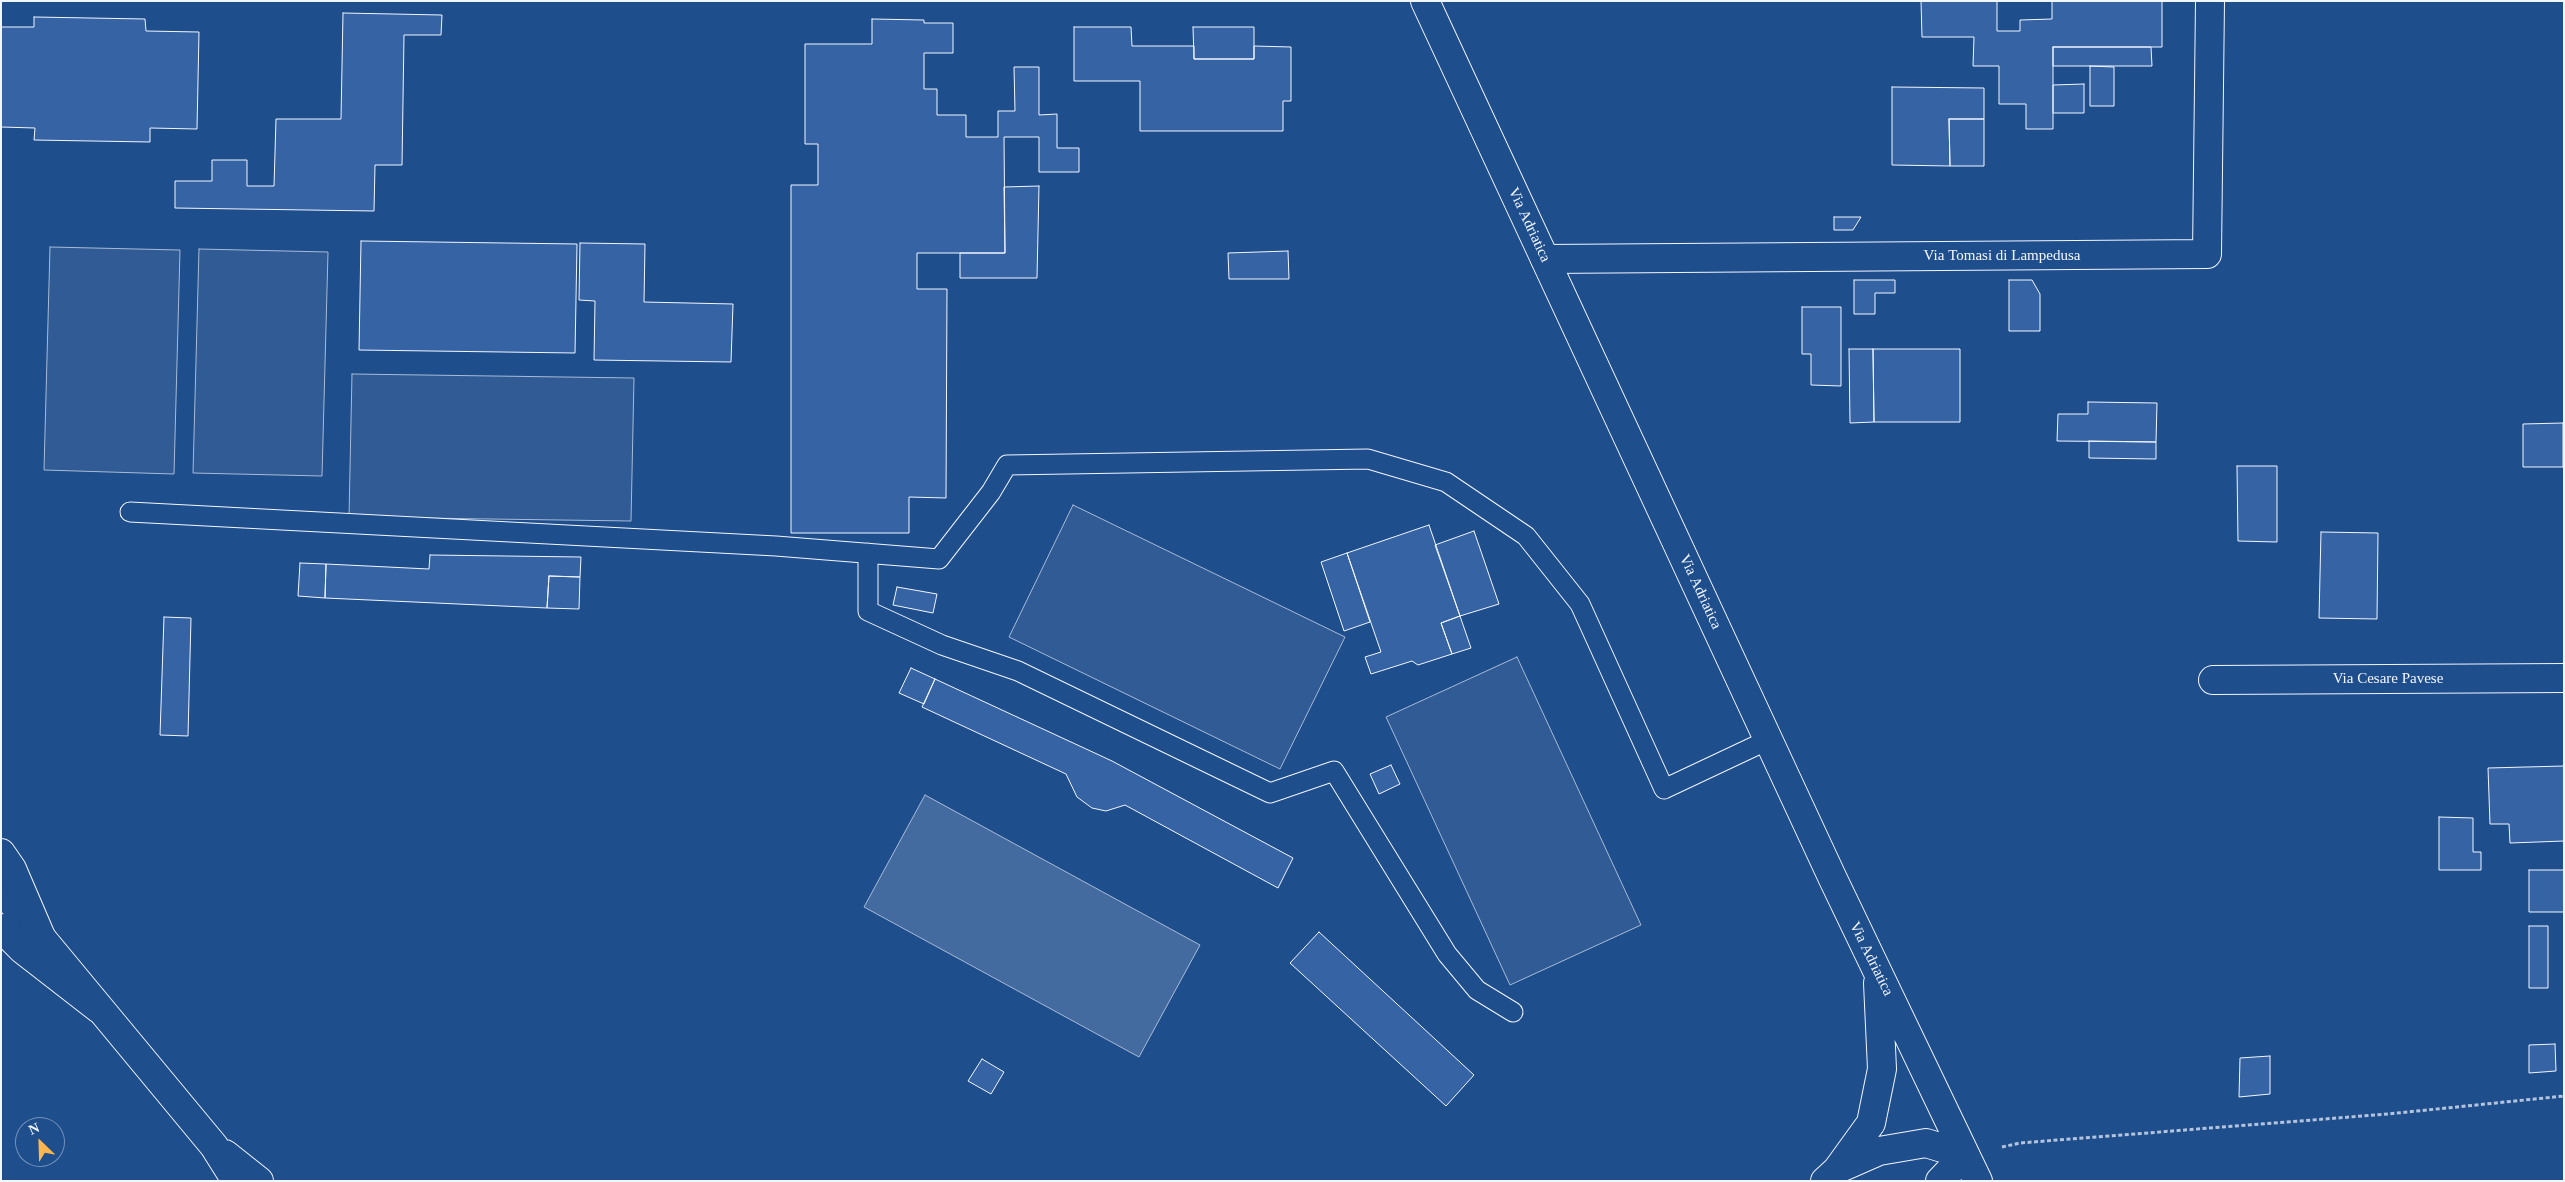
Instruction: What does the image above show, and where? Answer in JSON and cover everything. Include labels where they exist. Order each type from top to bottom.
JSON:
[{"type":"main road","name":"Via Adriatica","points":[[1425,1],[1768,740],[1978,1181]]},
{"type":"main road","name":"Via Tomasi di Lampedusa","points":[[1545,259],[2207,254],[2210,1]]},
{"type":"main road","name":"Via Cesare Pavese","points":[[2212,680],[2564,678]]},
{"type":"main road","points":[[1,853],[12,869],[42,939]]},
{"type":"main road","points":[[1,889],[214,1146],[236,1181]]},
{"type":"main road","points":[[1,928],[23,950],[99,1009]]},
{"type":"main road","points":[[1831,1175],[1871,1123],[1882,1069],[1877,971]]},
{"type":"main road","points":[[1831,1175],[1879,1151],[1926,1143],[1965,1155],[1940,1181]]},
{"type":"main road","points":[[214,1146],[259,1181]]},
{"type":"lane","points":[[130,512],[756,545],[939,559],[991,492],[1007,465],[1368,459],[1446,482],[1526,536],[1580,604],[1664,789],[1768,740]]},
{"type":"lane","points":[[868,553],[868,612],[942,645],[1018,671],[1270,793],[1334,771],[1447,954],[1478,990],[1513,1012]]},
{"type":"path","points":[[1965,1155],[2020,1143],[2388,1114],[2564,1096]]},
{"type":"shaded area","points":[[50,247],[180,250],[174,474],[44,470]]},
{"type":"shaded area","points":[[199,249],[328,252],[322,476],[193,473]]},
{"type":"shaded area","points":[[352,374],[634,378],[631,521],[349,517]]},
{"type":"shaded area","points":[[1073,505],[1345,637],[1280,769],[1009,637]]},
{"type":"shaded area","points":[[1517,657],[1641,925],[1510,985],[1386,717]]},
{"type":"shaded area","points":[[925,795],[1200,945],[1139,1057],[864,907]]},
{"type":"building","points":[[1921,1],[1997,1],[1997,31],[2020,31],[2020,20],[2052,19],[2052,1],[2162,1],[2162,47],[2053,47],[2053,129],[2026,129],[2026,104],[1999,104],[1999,66],[1973,66],[1974,37],[1922,37]]},
{"type":"building","points":[[343,13],[442,15],[441,35],[404,35],[402,165],[375,165],[374,211],[175,208],[175,181],[212,181],[212,160],[247,160],[247,186],[274,186],[276,119],[341,119]]},
{"type":"building","points":[[34,17],[145,19],[146,31],[199,32],[197,129],[150,128],[150,142],[34,140],[35,128],[1,127],[1,27],[34,27]]},
{"type":"building","points":[[872,19],[924,20],[924,23],[953,23],[953,53],[924,53],[924,89],[937,89],[937,115],[966,115],[966,137],[998,137],[998,111],[1015,111],[1014,67],[1039,67],[1039,115],[1057,114],[1057,148],[1079,148],[1079,172],[1039,172],[1039,137],[1004,137],[1005,253],[917,253],[917,289],[947,289],[946,498],[909,497],[909,533],[791,533],[791,185],[818,185],[818,144],[805,144],[805,44],[872,44]]},
{"type":"building","points":[[1074,27],[1131,27],[1132,46],[1194,46],[1194,59],[1254,59],[1254,46],[1291,47],[1291,101],[1283,101],[1283,131],[1140,131],[1140,81],[1074,81]]},
{"type":"building","points":[[1193,27],[1254,27],[1254,59],[1194,59]]},
{"type":"building","points":[[2053,47],[2151,47],[2152,66],[2053,66]]},
{"type":"building","points":[[2090,66],[2114,67],[2114,106],[2090,106]]},
{"type":"building","points":[[2084,84],[2084,113],[2053,113],[2053,85]]},
{"type":"building","points":[[1892,87],[1984,88],[1984,119],[1949,119],[1950,166],[1892,165]]},
{"type":"building","points":[[1949,119],[1984,119],[1984,166],[1950,166]]},
{"type":"building","points":[[1039,186],[1037,278],[960,278],[960,253],[1005,253],[1004,187]]},
{"type":"building","points":[[1834,217],[1861,217],[1853,230],[1834,230]]},
{"type":"building","points":[[361,241],[577,244],[575,353],[359,350]]},
{"type":"building","points":[[580,243],[645,244],[644,302],[733,304],[731,362],[594,360],[595,301],[579,300]]},
{"type":"building","points":[[1288,251],[1289,279],[1229,279],[1228,253]]},
{"type":"building","points":[[1854,280],[1895,280],[1895,293],[1875,293],[1875,314],[1854,314]]},
{"type":"building","points":[[2009,280],[2032,280],[2040,294],[2040,331],[2009,331]]},
{"type":"building","points":[[1802,307],[1841,307],[1841,386],[1811,385],[1811,354],[1802,354]]},
{"type":"building","points":[[1849,349],[1873,349],[1874,422],[1850,423]]},
{"type":"building","points":[[1873,349],[1960,349],[1960,422],[1874,422]]},
{"type":"building","points":[[2088,402],[2157,403],[2156,442],[2057,441],[2058,414],[2088,414]]},
{"type":"building","points":[[2563,423],[2563,467],[2523,467],[2523,424]]},
{"type":"building","points":[[2089,441],[2156,442],[2156,459],[2089,458]]},
{"type":"building","points":[[2237,466],[2277,466],[2277,542],[2238,541]]},
{"type":"building","points":[[1429,525],[1460,616],[1441,623],[1452,654],[1418,665],[1412,661],[1371,674],[1365,657],[1381,652],[1347,553]]},
{"type":"building","points":[[1474,531],[1499,604],[1460,616],[1435,545]]},
{"type":"building","points":[[2321,532],[2378,533],[2377,619],[2319,618]]},
{"type":"building","points":[[1347,553],[1370,622],[1344,631],[1321,562]]},
{"type":"building","points":[[430,555],[581,557],[580,577],[549,576],[547,608],[325,598],[326,564],[429,569]]},
{"type":"building","points":[[300,563],[326,564],[325,598],[298,596]]},
{"type":"building","points":[[549,576],[580,577],[579,609],[547,608]]},
{"type":"building","points":[[897,587],[937,594],[933,613],[893,605]]},
{"type":"building","points":[[1460,616],[1471,648],[1452,654],[1441,623]]},
{"type":"building","points":[[164,617],[191,618],[188,736],[160,735]]},
{"type":"building","points":[[911,668],[935,679],[924,704],[899,693]]},
{"type":"building","points":[[935,679],[1112,761],[1293,858],[1278,888],[1125,805],[1106,811],[1092,808],[1077,797],[1066,774],[922,707]]},
{"type":"building","points":[[1391,765],[1400,784],[1379,794],[1370,774]]},
{"type":"building","points":[[2564,766],[2564,841],[2510,843],[2509,824],[2490,824],[2488,768]]},
{"type":"building","points":[[2439,817],[2473,818],[2473,852],[2481,852],[2481,870],[2439,870]]},
{"type":"building","points":[[2529,870],[2564,870],[2564,912],[2529,912]]},
{"type":"building","points":[[2529,926],[2548,926],[2548,988],[2529,988]]},
{"type":"building","points":[[1319,932],[1474,1075],[1446,1106],[1290,963]]},
{"type":"building","points":[[2555,1044],[2556,1071],[2529,1073],[2529,1045]]},
{"type":"building","points":[[2270,1056],[2270,1094],[2239,1097],[2240,1058]]},
{"type":"building","points":[[982,1059],[1004,1072],[991,1094],[968,1081]]}]
